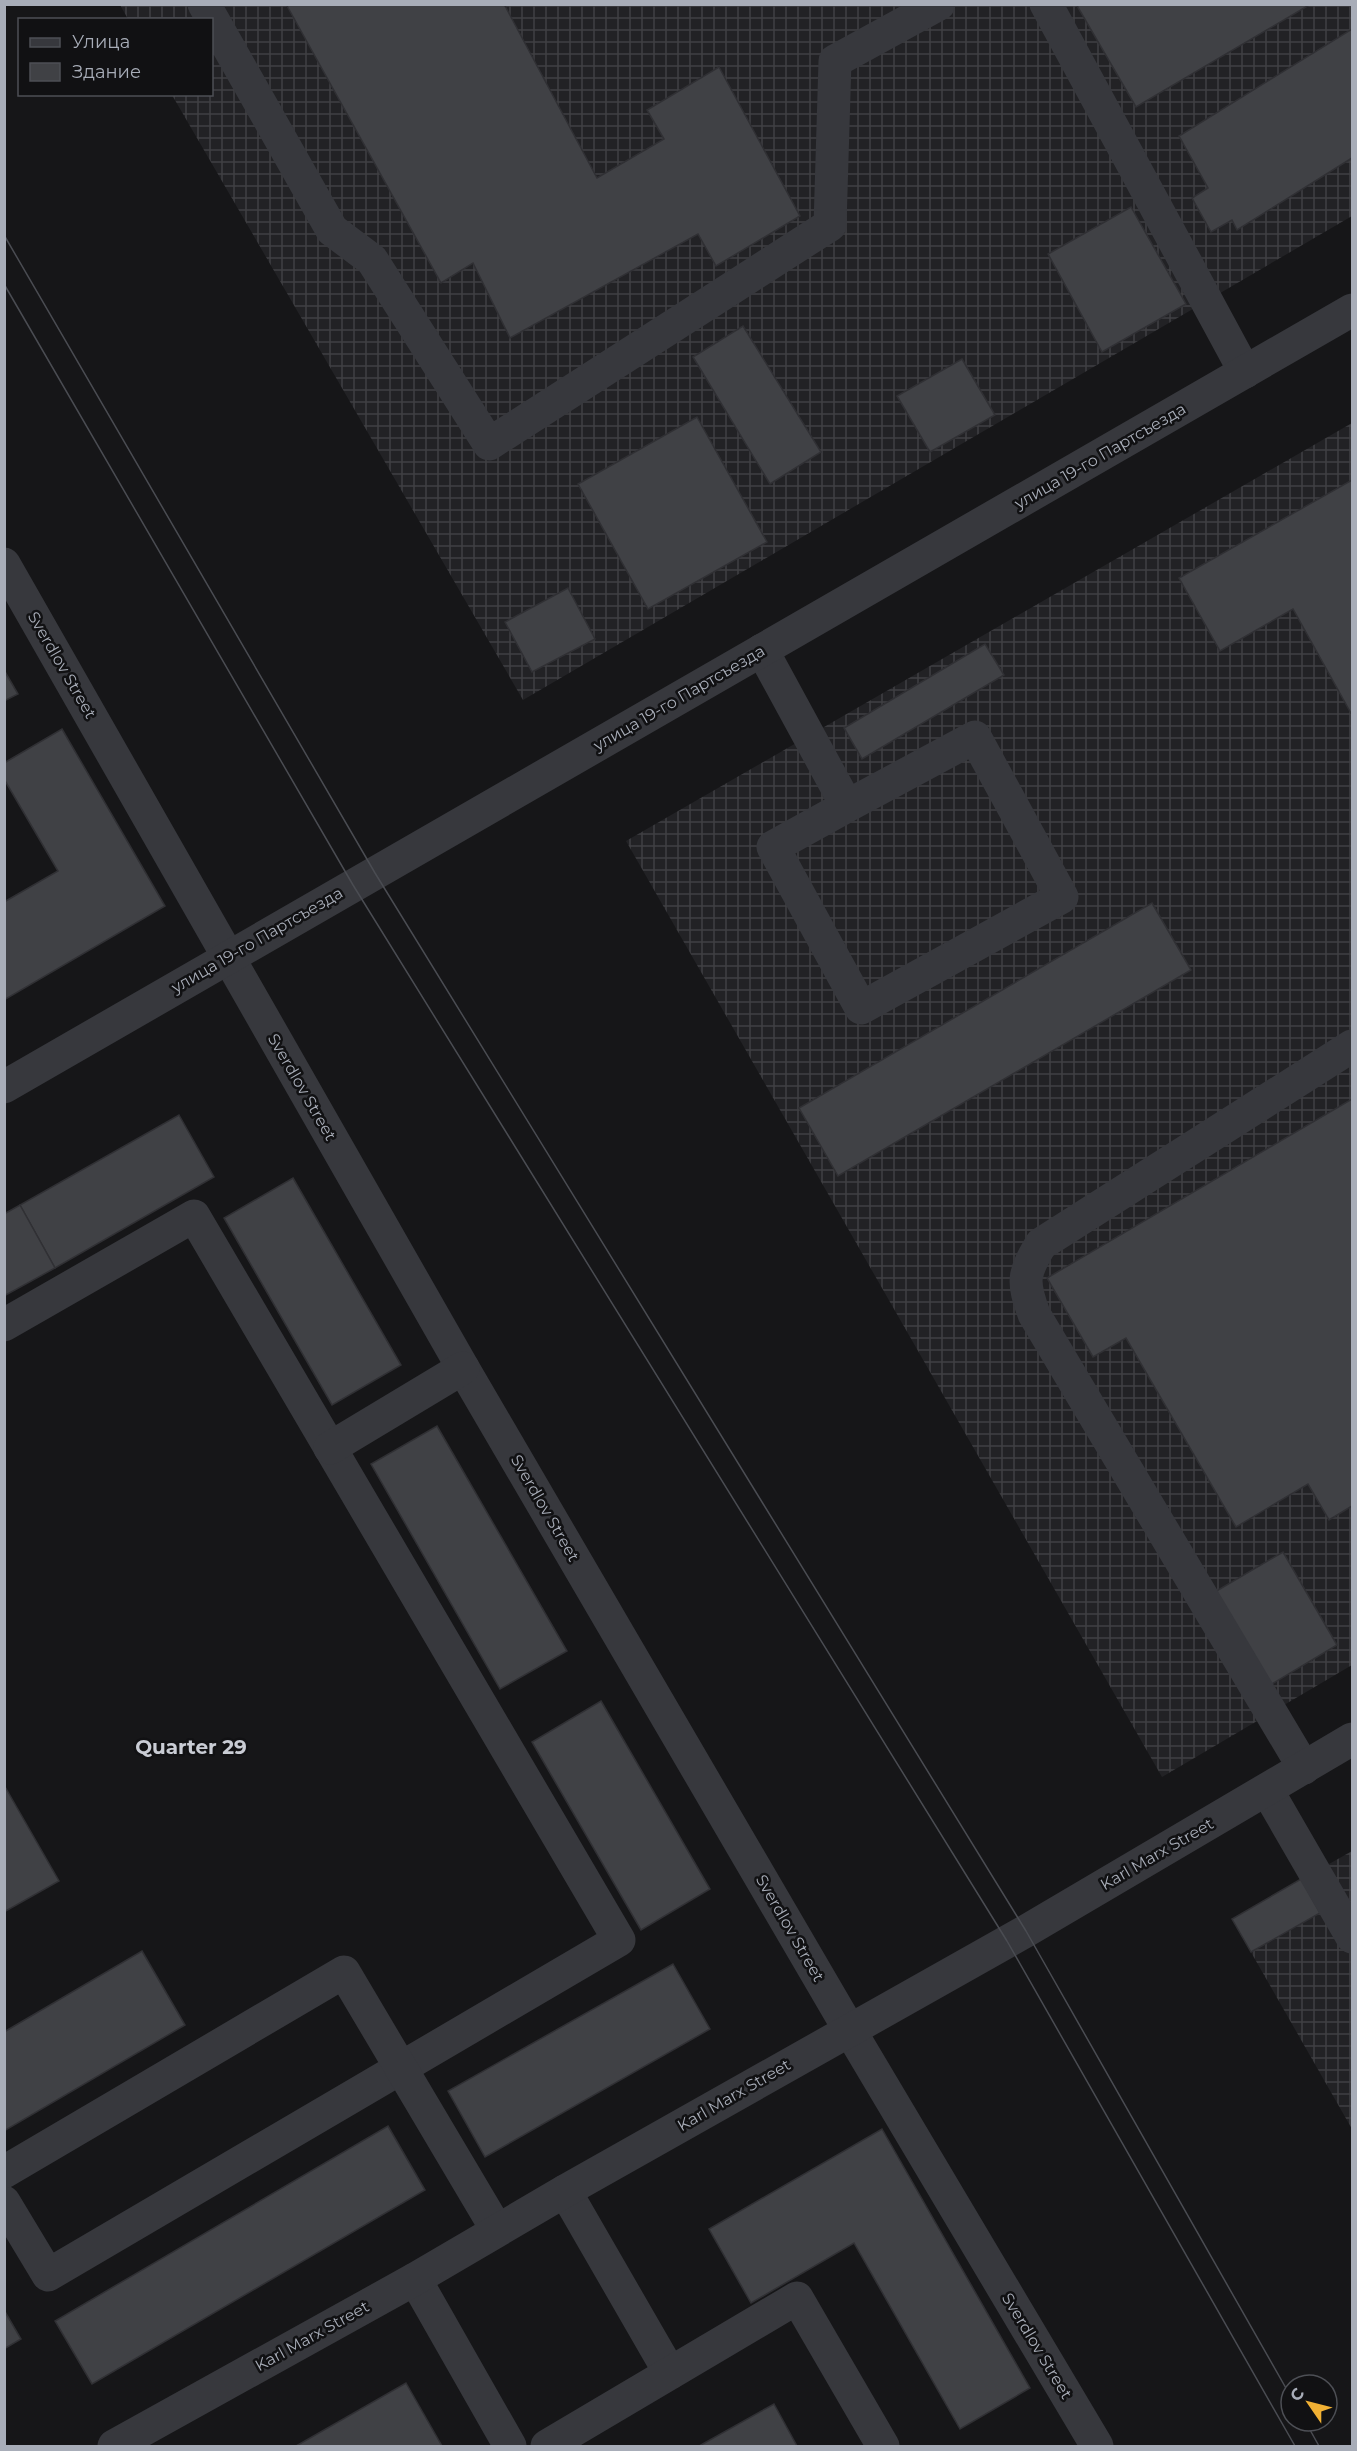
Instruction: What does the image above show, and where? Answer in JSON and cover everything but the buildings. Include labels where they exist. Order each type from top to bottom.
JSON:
[{"type":"street","points":[[204,4],[212,18]]},
{"type":"street","points":[[213,20],[332,230],[372,260],[489,444],[830,225],[835,61],[939,4]]},
{"type":"street","points":[[1046,4],[1245,372]]},
{"type":"street","name":"улица 19-го Партсъезда","points":[[4,1087],[1353,310]]},
{"type":"street","name":"Sverdlov Street","points":[[4,564],[463,1368],[849,2029],[1097,2446]]},
{"type":"street","points":[[762,650],[847,806]]},
{"type":"street","points":[[975,737],[1062,897],[861,1008],[773,848],[847,806],[975,737]]},
{"type":"street","points":[[1304,1768],[1034,1314],[1024,1288],[1029,1265],[1041,1244],[1353,1046]]},
{"type":"street","points":[[4,1325],[194,1216],[619,1940],[48,2275],[4,2202]]},
{"type":"street","points":[[330,1448],[463,1368]]},
{"type":"street","name":"Karl Marx Street","points":[[114,2446],[415,2279],[496,2230],[1026,1931],[1353,1739]]},
{"type":"street","points":[[1267,1790],[1353,1937]]},
{"type":"street","points":[[4,2172],[344,1972],[496,2230]]},
{"type":"street","points":[[565,2191],[670,2373]]},
{"type":"street","points":[[415,2279],[510,2446]]},
{"type":"street","points":[[547,2446],[797,2298],[883,2446]]},
{"type":"shaded area","points":[[120,5],[1352,5],[1352,216],[523,700],[173,96],[213,96],[213,18],[127,18]]},
{"type":"shaded area","points":[[1352,423],[1352,1665],[1162,1777],[626,841]]},
{"type":"shaded area","points":[[1352,1851],[1352,2129],[1232,1919]]},
{"type":"tram line","points":[[4,235],[375,873],[1026,1931],[1279,2376]]},
{"type":"tram line","points":[[4,284],[353,885],[1007,1941],[1295,2446]]},
{"type":"tram line","points":[[1312,2433],[1319,2446]]},
{"type":"district","name":"Quarter 29","points":[[191,1747]]}]
